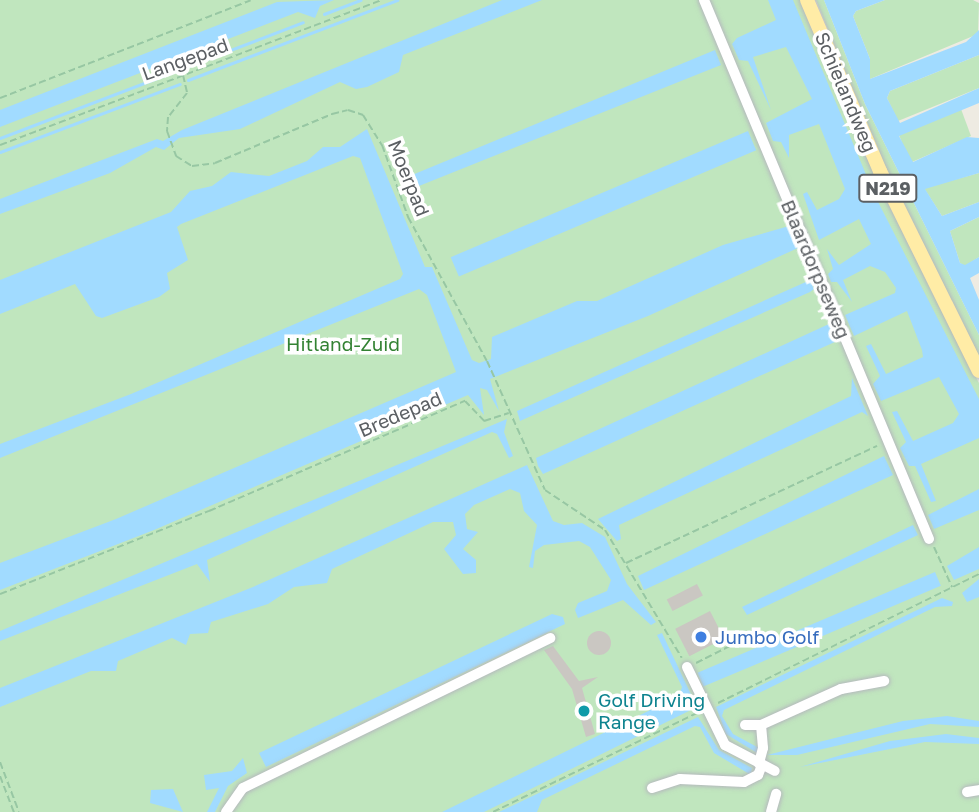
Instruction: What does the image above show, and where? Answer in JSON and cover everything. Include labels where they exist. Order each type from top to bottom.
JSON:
[{"type":"main road","name":"Schielandweg","points":[[807,0],[890,193],[979,371]]},
{"type":"street","name":"Blaardorpseweg","points":[[704,0],[929,539]]},
{"type":"street","points":[[226,812],[243,788],[550,638]]},
{"type":"street","points":[[687,667],[725,745],[775,771]]},
{"type":"street","points":[[745,725],[761,725],[841,689],[884,681]]},
{"type":"street","points":[[652,788],[680,779],[744,782],[758,775],[763,748],[761,725]]},
{"type":"street","points":[[771,812],[776,794]]},
{"type":"path","points":[[0,98],[251,0]]},
{"type":"path","name":"Langepad","points":[[0,145],[381,0]]},
{"type":"path","name":"Moerpad","points":[[183,75],[187,93],[168,117],[168,137],[186,164],[205,166],[332,114],[348,110],[363,115],[382,145],[408,217],[487,360],[510,412]]},
{"type":"path","name":"Bredepad","points":[[0,594],[209,511],[465,401],[484,421],[510,412]]},
{"type":"path","points":[[510,412],[545,490],[605,530],[687,667],[737,642]]},
{"type":"path","points":[[626,563],[888,441]]},
{"type":"path","points":[[929,539],[952,587]]},
{"type":"path","points":[[493,812],[979,575]]},
{"type":"path","points":[[0,762],[19,812]]},
{"type":"path","points":[[0,776],[14,812]]},
{"type":"green space","name":"Hitland-Zuid","points":[[0,0],[802,0],[913,253],[979,383],[979,812],[0,812]]},
{"type":"green space","points":[[816,0],[824,0],[865,104],[979,335],[979,359],[877,150]]},
{"type":"green space","points":[[885,0],[973,0],[979,3],[978,34],[870,79],[870,59],[853,16],[856,11]]},
{"type":"green space","points":[[979,55],[979,88],[898,121],[887,98],[890,91]]},
{"type":"green space","points":[[961,109],[971,136],[912,162],[908,158],[899,135]]},
{"type":"green space","points":[[979,173],[979,202],[942,216],[924,188]]},
{"type":"green space","points":[[979,217],[979,257],[965,266],[960,263],[950,231]]},
{"type":"water","points":[[334,0],[320,6],[315,18],[298,12],[0,127],[0,110],[277,2]]},
{"type":"water","points":[[502,0],[542,0],[403,55],[399,72],[367,87],[356,89],[340,82],[240,129],[179,138],[164,150],[156,147],[110,173],[0,214],[0,199],[157,139],[163,141],[182,130]]},
{"type":"water","points":[[768,0],[793,0],[875,196],[979,399],[979,438],[921,464],[936,501],[931,502],[915,466],[909,466],[900,448],[906,442],[892,412],[897,411],[913,441],[953,423],[959,414],[939,377],[881,401],[873,384],[880,376],[866,346],[871,344],[886,374],[923,357],[922,350],[907,311],[854,336],[845,315],[895,293],[896,288],[885,272],[870,266],[843,280],[852,302],[837,282],[831,282],[828,274],[833,269],[827,249],[839,265],[871,244],[859,219],[819,240],[803,194],[807,192],[817,210],[839,199],[845,189],[819,124],[789,135],[789,158],[781,142],[773,141],[766,123],[812,99],[786,47],[753,57],[771,110],[748,61],[739,60],[732,44],[737,38],[776,20]]},
{"type":"water","points":[[824,0],[885,0],[856,11],[853,16],[870,59],[870,79],[966,42],[979,30],[979,55],[890,91],[887,98],[900,123],[979,88],[979,103],[899,136],[913,162],[967,137],[979,138],[979,173],[925,189],[942,216],[979,202],[979,217],[950,231],[960,263],[965,265],[979,257],[979,273],[970,278],[979,300],[979,335],[865,104]]},
{"type":"water","points":[[715,50],[721,65],[404,192],[400,180]]},
{"type":"water","points":[[367,129],[425,267],[432,267],[472,360],[479,363],[491,359],[492,337],[577,301],[597,301],[723,245],[789,226],[798,248],[648,316],[490,379],[499,411],[487,390],[480,388],[484,415],[468,395],[154,530],[0,590],[0,563],[116,519],[456,372],[427,295],[419,289],[0,458],[0,444],[131,394],[400,279],[403,274],[360,158],[353,156],[181,224],[177,227],[188,260],[167,273],[170,289],[159,297],[102,318],[96,316],[75,284],[0,314],[0,280],[171,212],[190,191],[212,186],[231,172],[269,176],[307,161],[323,147],[340,147]]},
{"type":"water","points":[[748,131],[756,150],[459,277],[451,257]]},
{"type":"water","points":[[808,274],[814,289],[810,292],[520,421],[517,411],[808,281]]},
{"type":"water","points":[[829,324],[837,341],[543,474],[538,466],[536,458]]},
{"type":"water","points":[[852,378],[868,416],[862,412],[619,525],[621,539],[617,541],[598,519],[851,396]]},
{"type":"water","points":[[507,419],[504,432],[513,456],[509,458],[497,434],[492,432],[207,560],[210,582],[197,564],[0,641],[0,631]]},
{"type":"water","points":[[884,456],[893,475],[644,590],[638,576]]},
{"type":"water","points":[[527,465],[553,521],[564,525],[582,523],[605,537],[627,584],[656,622],[651,625],[623,600],[578,618],[575,610],[578,603],[607,591],[611,580],[590,547],[579,541],[544,545],[535,551],[533,568],[529,567],[537,525],[524,511],[520,493],[510,489],[474,505],[465,514],[467,529],[478,532],[463,549],[476,560],[476,573],[463,574],[444,549],[456,535],[453,522],[433,522],[332,569],[327,583],[294,587],[268,604],[211,622],[208,633],[190,634],[186,645],[172,638],[118,661],[116,671],[91,671],[0,707],[0,688],[253,587]]},
{"type":"water","points":[[979,489],[979,510],[934,529],[928,515]]},
{"type":"water","points":[[913,525],[918,535],[747,615],[742,607]]},
{"type":"water","points":[[979,547],[979,569],[954,580],[947,566]]},
{"type":"water","points":[[935,572],[941,586],[703,687],[698,673]]},
{"type":"water","points":[[979,579],[979,597],[967,602],[962,593]]},
{"type":"water","points":[[942,598],[953,602],[952,606],[935,607],[724,710],[722,716],[733,734],[759,748],[757,753],[726,734],[716,707]]},
{"type":"water","points":[[552,614],[563,617],[565,624],[266,767],[259,753]]},
{"type":"water","points":[[662,633],[697,707],[484,812],[442,812],[679,696],[682,687],[657,635]]},
{"type":"water","points":[[947,716],[979,721],[979,727],[930,724],[797,755],[767,755],[903,721]]},
{"type":"water","points":[[698,717],[719,750],[752,768],[751,775],[714,753],[700,727],[695,726],[542,800],[537,812],[499,812]]},
{"type":"water","points":[[946,734],[979,738],[979,744],[925,742],[800,767],[890,741]]},
{"type":"water","points":[[243,758],[247,773],[228,786],[215,812],[207,812],[219,788],[206,790],[204,775],[232,771]]},
{"type":"water","points":[[173,789],[183,812],[150,803],[151,790]]},
{"type":"building","points":[[697,584],[703,596],[673,611],[667,599]]},
{"type":"building","points":[[710,611],[724,639],[689,656],[675,629]]},
{"type":"building","points":[[599,631],[608,634],[611,643],[608,652],[599,655],[590,652],[587,643],[590,634]]},
{"type":"building","name":"Golf Driving Range","points":[[553,646],[579,681],[598,677],[582,688],[595,734],[586,737],[572,689],[544,650]]},
{"type":"waterway","points":[[324,14],[360,0]]},
{"type":"waterway","points":[[188,80],[397,0]]},
{"type":"waterway","points":[[0,138],[303,22]]},
{"type":"waterway","points":[[0,152],[180,84]]},
{"type":"place","name":"Jumbo Golf","points":[[701,637]]},
{"type":"place","name":"Golf Driving Range","points":[[584,711]]}]
